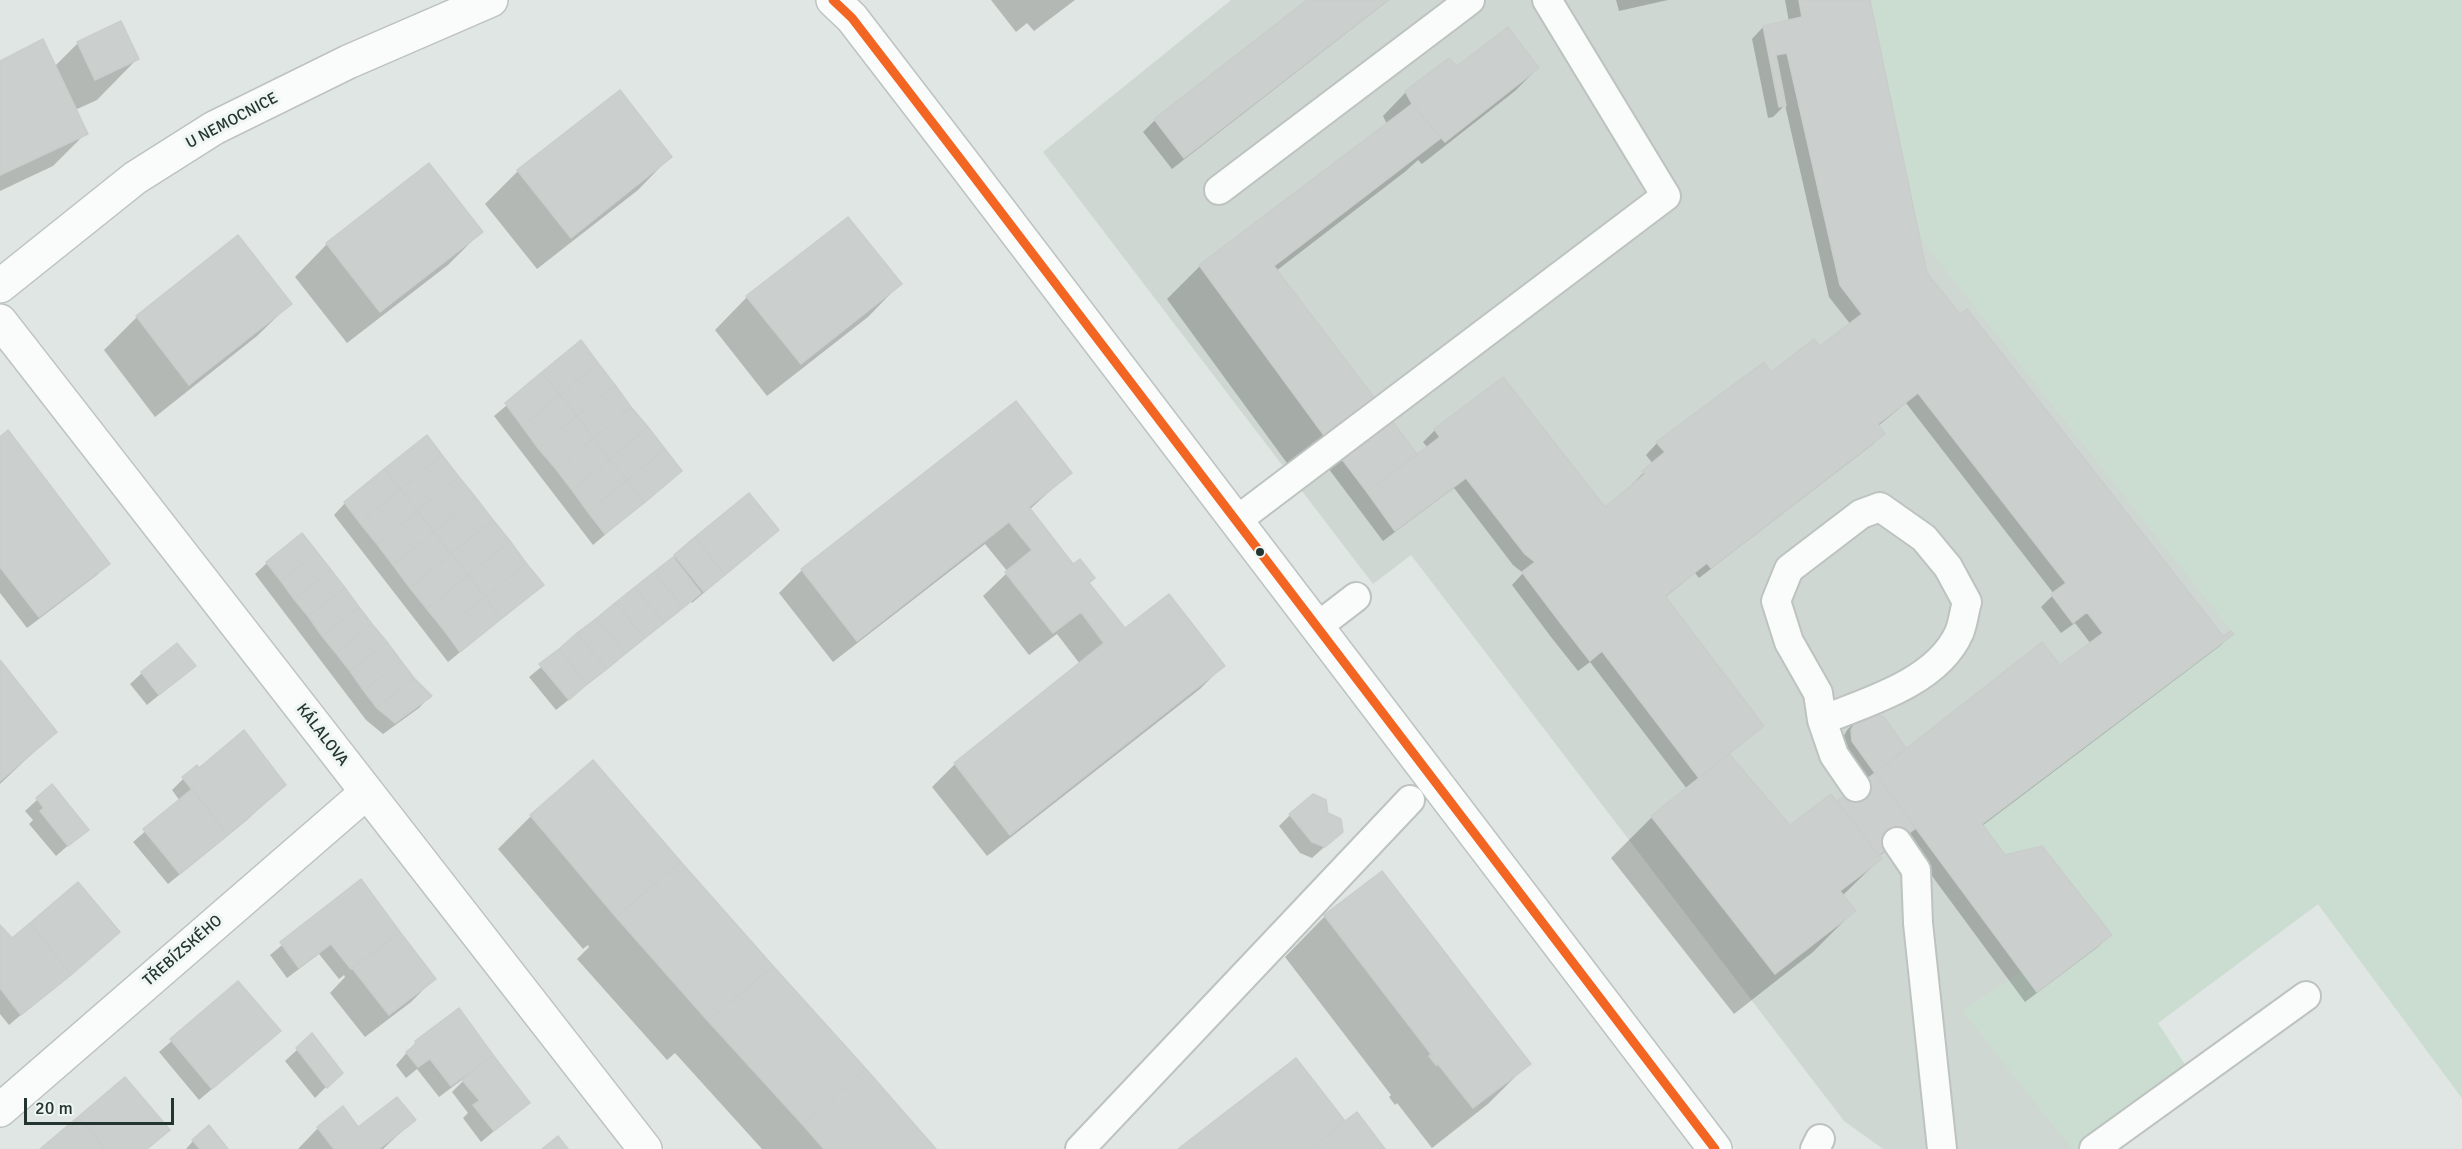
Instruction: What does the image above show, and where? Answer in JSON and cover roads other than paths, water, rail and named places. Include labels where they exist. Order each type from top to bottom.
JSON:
[{"type":"street","name":"U NEMOCNICE","points":[[0,286],[135,178],[172,152],[214,128],[348,62],[490,0]]},
{"type":"street","points":[[833,0],[852,18],[1715,1149]]},
{"type":"street","name":"KÁLALOVA","points":[[0,321],[645,1149]]},
{"type":"street","name":"TŘEBÍZSKÉHO","points":[[0,1110],[367,792]]},
{"type":"lane","points":[[1219,190],[1470,0]]},
{"type":"lane","points":[[1236,521],[1666,196],[1547,0]]},
{"type":"lane","points":[[1822,720],[1901,688],[1942,659],[1959,633],[1967,602],[1948,567],[1924,538],[1880,507],[1861,514],[1789,569],[1776,601],[1789,642],[1818,693],[1822,720],[1834,755],[1856,787]]},
{"type":"lane","points":[[1317,627],[1356,597]]},
{"type":"lane","points":[[1080,1149],[1410,800]]},
{"type":"lane","points":[[1897,842],[1916,870],[1918,923],[1941,1149]]},
{"type":"lane","points":[[2094,1149],[2306,996]]}]
